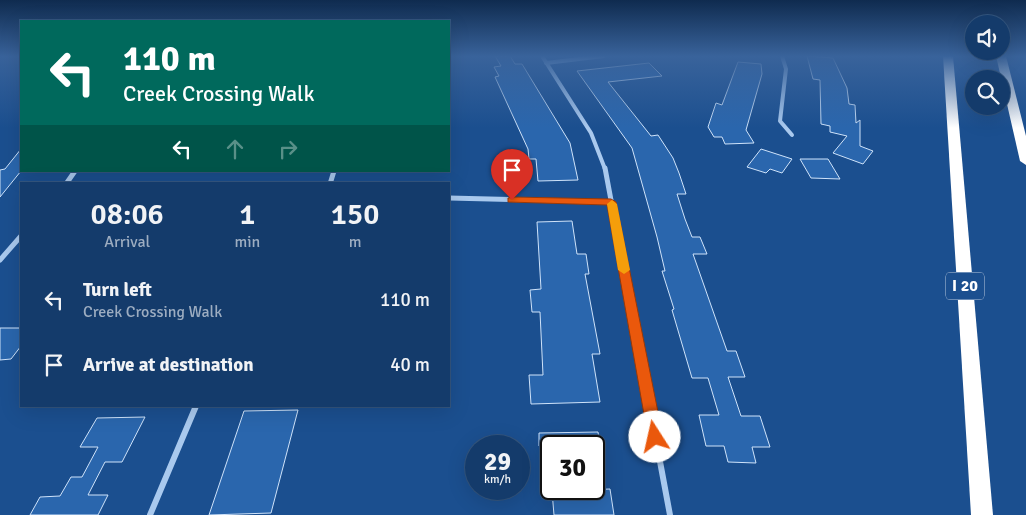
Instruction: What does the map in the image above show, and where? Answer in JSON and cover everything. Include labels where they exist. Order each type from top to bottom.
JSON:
[{"type":"highway","name":"I 20","points":[[950,80],[982,515]]},
{"type":"highway","points":[[1007,80],[1026,160]]},
{"type":"street","points":[[557,80],[591,133],[605,167],[670,515]]},
{"type":"street","points":[[785,80],[780,121],[792,135]]},
{"type":"street","points":[[450,198],[611,202]]},
{"type":"street","points":[[0,260],[20,237]]},
{"type":"street","points":[[150,515],[196,407]]},
{"type":"building","points":[[496,80],[532,80],[570,143],[578,180],[538,181],[536,159],[529,159],[528,149]]},
{"type":"building","points":[[583,80],[626,80],[608,82],[651,136],[658,135],[673,158],[686,194],[677,194],[685,219],[692,237],[700,237],[707,254],[693,254],[727,351],[736,351],[745,377],[728,377],[741,416],[760,416],[770,447],[752,447],[756,463],[728,462],[724,446],[706,446],[699,415],[719,415],[708,378],[692,378],[672,310],[674,309],[662,271],[665,271],[657,237],[632,148]]},
{"type":"building","points":[[731,80],[760,80],[746,130],[754,143],[725,144],[722,137],[714,137],[708,127],[716,103],[722,105]]},
{"type":"building","points":[[820,80],[843,80],[847,88],[849,104],[855,105],[856,123],[860,120],[860,146],[873,151],[863,164],[833,153],[847,136],[830,132],[830,126],[821,124]]},
{"type":"building","points":[[761,149],[792,159],[782,173],[770,169],[766,173],[747,167]]},
{"type":"building","points":[[20,150],[20,172],[0,197],[0,170],[5,169]]},
{"type":"building","points":[[800,159],[828,159],[840,179],[811,178]]},
{"type":"building","points":[[572,221],[577,254],[586,254],[589,274],[585,274],[600,354],[592,354],[600,402],[531,404],[529,375],[543,375],[540,312],[532,312],[530,290],[541,289],[537,222]]},
{"type":"building","points":[[0,328],[20,328],[20,347],[11,359],[0,360]]},
{"type":"building","points":[[298,410],[271,513],[209,515],[244,411]]},
{"type":"building","points":[[145,417],[122,462],[105,462],[88,495],[108,495],[98,515],[30,515],[40,497],[60,496],[71,477],[82,477],[98,447],[80,447],[97,418]]},
{"type":"building","points":[[598,432],[598,435],[540,435],[539,446],[539,433]]},
{"type":"building","points":[[605,489],[610,489],[614,515],[554,515],[553,500],[605,500]]},
{"type":"slow traffic","points":[[612,204],[624,270]]},
{"type":"route","points":[[512,200],[611,202],[655,437]]}]
